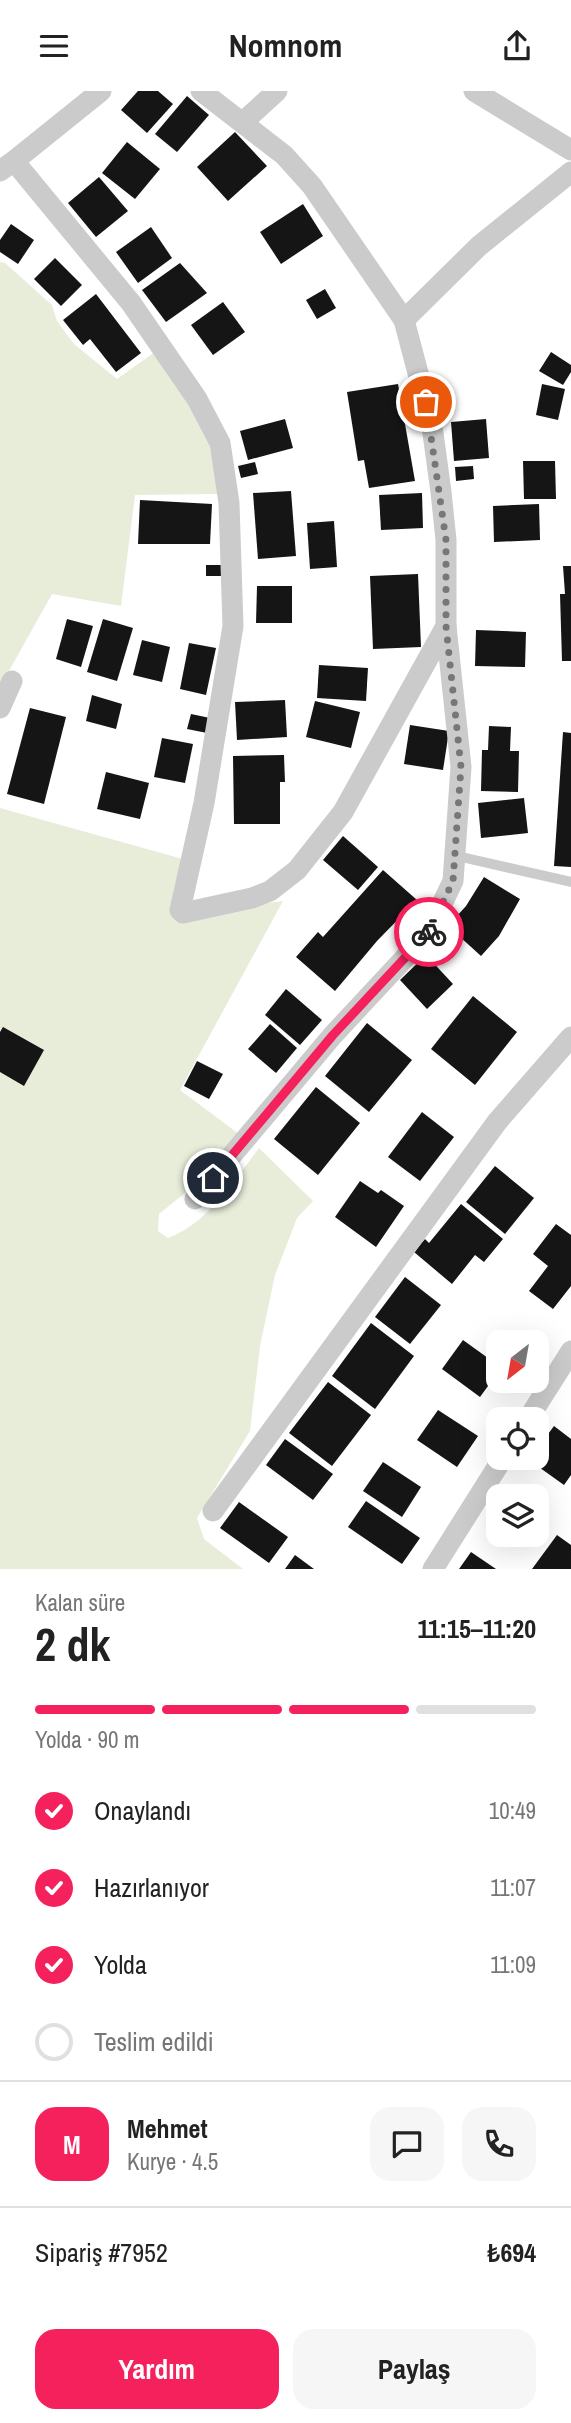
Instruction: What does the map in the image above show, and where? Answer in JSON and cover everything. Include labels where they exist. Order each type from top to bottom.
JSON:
[{"type":"street","points":[[101,91],[7,166],[131,303],[197,399],[220,443],[229,503],[233,626],[204,803],[180,910],[183,913],[252,898],[270,891],[297,870],[343,812],[446,626]]},
{"type":"street","points":[[195,1199],[333,1035],[428,933],[453,881],[457,856],[461,767],[446,626],[446,540],[441,492],[432,426],[404,320],[312,186],[284,155],[201,91]]},
{"type":"street","points":[[243,122],[276,91]]},
{"type":"street","points":[[474,91],[571,150]]},
{"type":"street","points":[[404,320],[479,246],[571,171]]},
{"type":"street","points":[[0,708],[12,681]]},
{"type":"street","points":[[213,1511],[496,1122],[571,1037]]},
{"type":"street","points":[[536,1407],[571,1351]]},
{"type":"street","points":[[433,1569],[495,1470]]},
{"type":"lane","points":[[457,856],[571,882]]},
{"type":"green space","points":[[0,262],[5,263],[52,305],[57,321],[74,344],[117,379],[155,352],[208,436],[218,494],[135,495],[121,606],[52,594],[0,687]]},
{"type":"green space","points":[[0,808],[190,861],[181,910],[197,913],[283,901],[180,1090],[239,1134],[206,1176],[159,1214],[158,1231],[168,1238],[183,1231],[219,1200],[259,1148],[313,1201],[297,1218],[275,1275],[260,1346],[250,1431],[197,1518],[204,1539],[243,1569],[0,1569]]},
{"type":"building","points":[[138,91],[158,91],[173,104],[147,133],[121,110]]},
{"type":"building","points":[[187,96],[209,115],[177,152],[155,134]]},
{"type":"building","points":[[235,132],[267,166],[228,201],[197,167]]},
{"type":"building","points":[[127,142],[160,169],[135,199],[102,173]]},
{"type":"building","points":[[99,177],[128,211],[96,237],[68,203]]},
{"type":"building","points":[[303,204],[323,236],[281,264],[260,232]]},
{"type":"building","points":[[11,224],[34,240],[18,264],[0,252],[0,240]]},
{"type":"building","points":[[151,227],[172,258],[138,283],[116,252]]},
{"type":"building","points":[[55,258],[82,285],[61,306],[34,279]]},
{"type":"building","points":[[180,263],[207,293],[166,322],[142,290]]},
{"type":"building","points":[[325,289],[336,308],[317,319],[306,300]]},
{"type":"building","points":[[96,294],[141,353],[116,372],[90,339],[83,345],[63,320]]},
{"type":"building","points":[[223,302],[245,332],[213,355],[191,325]]},
{"type":"building","points":[[551,352],[571,365],[571,372],[563,385],[539,371]]},
{"type":"building","points":[[398,384],[415,481],[369,488],[364,460],[358,461],[347,392]]},
{"type":"building","points":[[542,384],[565,389],[558,420],[536,415]]},
{"type":"building","points":[[285,419],[293,448],[248,460],[240,431]]},
{"type":"building","points":[[486,419],[489,458],[454,461],[451,422]]},
{"type":"building","points":[[523,461],[555,461],[556,499],[524,499]]},
{"type":"building","points":[[255,462],[258,474],[241,478],[238,466]]},
{"type":"building","points":[[473,466],[474,479],[456,481],[455,467]]},
{"type":"building","points":[[291,491],[296,556],[258,559],[253,493]]},
{"type":"building","points":[[422,493],[423,528],[381,530],[379,495]]},
{"type":"building","points":[[140,500],[212,504],[210,544],[138,544]]},
{"type":"building","points":[[539,504],[540,540],[494,542],[493,506]]},
{"type":"building","points":[[334,521],[337,567],[310,569],[307,523]]},
{"type":"building","points":[[206,565],[223,565],[223,576],[206,576]]},
{"type":"building","points":[[563,566],[571,566],[571,661],[562,661],[560,594],[565,594]]},
{"type":"building","points":[[418,574],[421,647],[373,649],[370,576]]},
{"type":"building","points":[[257,586],[292,586],[292,623],[256,623]]},
{"type":"building","points":[[67,619],[93,626],[81,667],[56,659]]},
{"type":"building","points":[[103,619],[133,628],[117,681],[87,672]]},
{"type":"building","points":[[476,630],[526,632],[525,667],[475,666]]},
{"type":"building","points":[[142,640],[170,647],[162,682],[133,675]]},
{"type":"building","points":[[189,643],[216,648],[206,695],[180,689]]},
{"type":"building","points":[[319,665],[368,668],[366,701],[317,698]]},
{"type":"building","points":[[92,695],[122,704],[116,729],[86,721]]},
{"type":"building","points":[[285,700],[287,737],[237,740],[235,702]]},
{"type":"building","points":[[315,701],[360,712],[351,748],[306,737]]},
{"type":"building","points":[[30,708],[66,717],[44,804],[7,794]]},
{"type":"building","points":[[191,714],[210,718],[207,733],[187,729]]},
{"type":"building","points":[[410,725],[449,731],[443,770],[404,764]]},
{"type":"building","points":[[489,726],[511,727],[510,751],[519,751],[518,792],[481,791],[482,750],[488,750]]},
{"type":"building","points":[[563,732],[571,733],[571,867],[554,866]]},
{"type":"building","points":[[162,738],[193,744],[185,783],[154,777]]},
{"type":"building","points":[[284,755],[285,782],[280,782],[280,824],[234,824],[233,756]]},
{"type":"building","points":[[106,772],[149,783],[140,819],[97,809]]},
{"type":"building","points":[[524,798],[528,833],[481,838],[478,803]]},
{"type":"building","points":[[343,836],[378,867],[358,890],[323,860]]},
{"type":"building","points":[[383,870],[417,900],[377,941],[335,991],[296,957],[318,932],[323,937]]},
{"type":"building","points":[[484,877],[520,899],[499,936],[481,956],[448,926],[466,906]]},
{"type":"building","points":[[426,955],[453,984],[427,1009],[400,980]]},
{"type":"building","points":[[286,989],[322,1020],[300,1045],[265,1015]]},
{"type":"building","points":[[473,996],[517,1032],[475,1085],[431,1049]]},
{"type":"building","points":[[367,1023],[412,1060],[369,1112],[325,1076]]},
{"type":"building","points":[[270,1024],[297,1048],[276,1073],[248,1049]]},
{"type":"building","points":[[3,1027],[44,1050],[24,1086],[0,1072],[0,1032]]},
{"type":"building","points":[[197,1061],[223,1074],[209,1099],[184,1086]]},
{"type":"building","points":[[316,1087],[360,1123],[318,1175],[274,1139]]},
{"type":"building","points":[[422,1112],[454,1137],[420,1181],[388,1157]]},
{"type":"building","points":[[495,1166],[534,1198],[505,1234],[466,1202]]},
{"type":"building","points":[[360,1181],[378,1193],[381,1190],[404,1206],[376,1247],[335,1217]]},
{"type":"building","points":[[461,1204],[503,1239],[484,1262],[475,1255],[452,1284],[414,1252],[425,1239],[429,1243]]},
{"type":"building","points":[[556,1224],[571,1235],[571,1286],[553,1309],[529,1291],[548,1266],[533,1254]]},
{"type":"building","points":[[405,1277],[441,1305],[410,1344],[375,1317]]},
{"type":"building","points":[[371,1323],[414,1356],[375,1409],[332,1376]]},
{"type":"building","points":[[463,1340],[486,1357],[486,1389],[480,1397],[442,1369]]},
{"type":"building","points":[[328,1382],[371,1415],[332,1466],[289,1433]]},
{"type":"building","points":[[438,1410],[478,1436],[457,1467],[417,1440]]},
{"type":"building","points":[[554,1426],[571,1439],[571,1475],[564,1485],[543,1470],[549,1470],[549,1433]]},
{"type":"building","points":[[285,1439],[333,1474],[313,1500],[266,1465]]},
{"type":"building","points":[[383,1462],[421,1487],[402,1517],[363,1491]]},
{"type":"building","points":[[366,1501],[420,1538],[402,1564],[348,1527]]},
{"type":"building","points":[[239,1502],[288,1537],[269,1563],[220,1528]]},
{"type":"building","points":[[557,1535],[571,1545],[571,1569],[532,1569]]},
{"type":"building","points":[[471,1552],[496,1569],[459,1569]]},
{"type":"building","points":[[295,1555],[314,1569],[285,1569]]},
{"type":"way so far","points":[[426,402],[432,426],[446,540],[446,626],[461,767],[457,856],[453,881],[443,908],[429,932]]},
{"type":"route","points":[[213,1178],[333,1035],[406,960],[429,932]]}]
